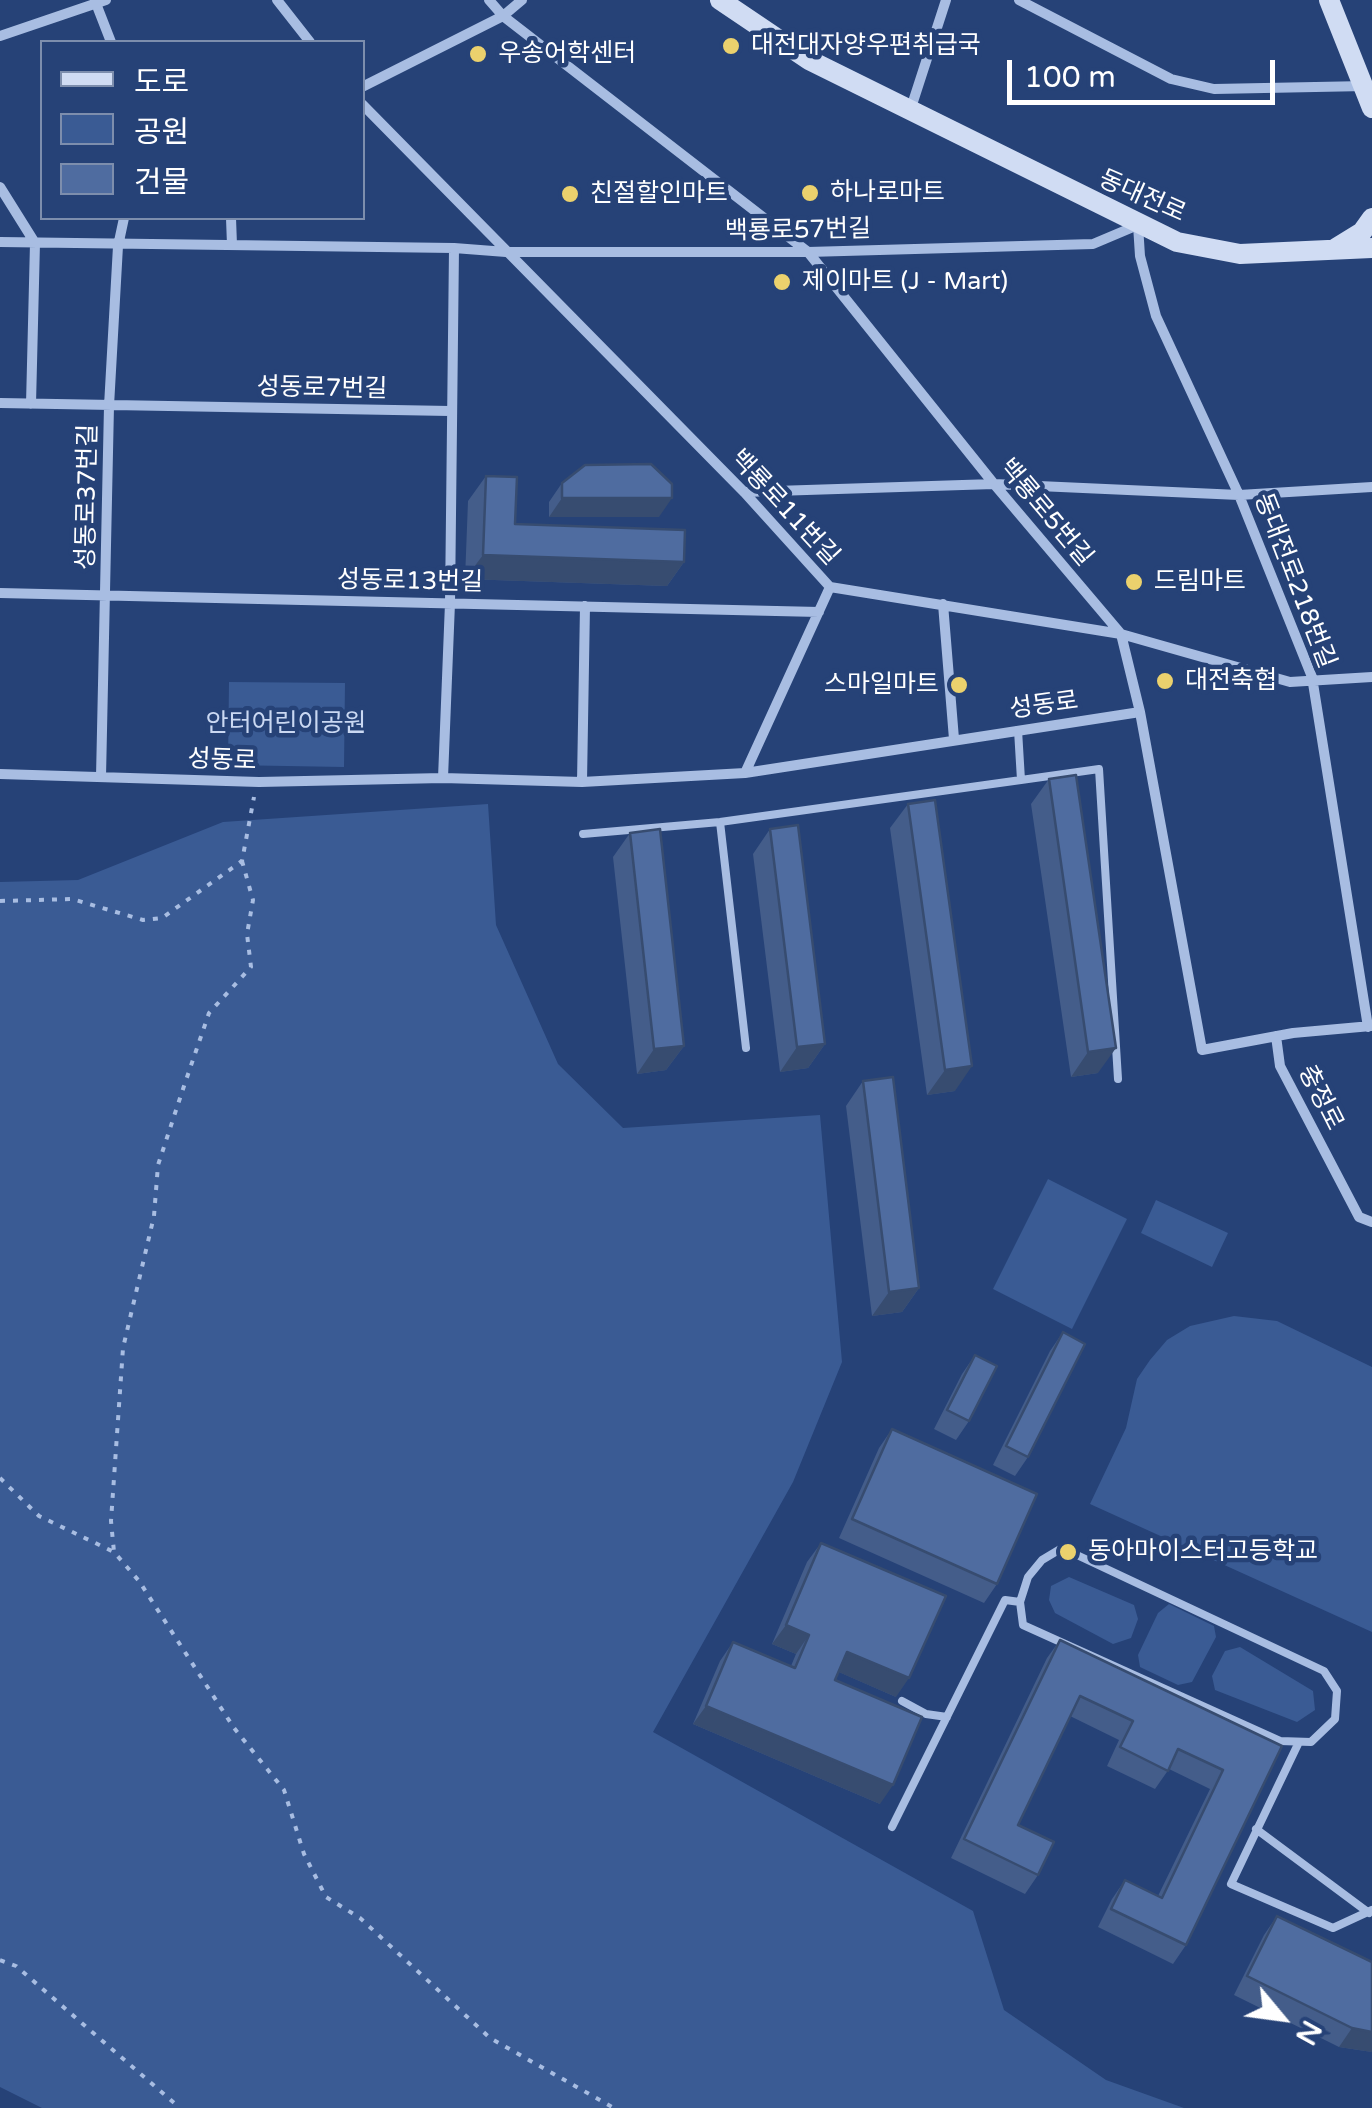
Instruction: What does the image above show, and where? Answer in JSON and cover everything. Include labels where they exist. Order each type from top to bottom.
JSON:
[{"type":"main road","name":"동대전로","points":[[720,0],[810,60],[1177,242],[1240,254],[1372,248]]},
{"type":"main road","points":[[1329,0],[1368,86],[1372,108]]},
{"type":"main road","points":[[1330,252],[1362,232],[1372,218]]},
{"type":"street","points":[[278,0],[308,40]]},
{"type":"street","name":"백룡로5번길","points":[[489,0],[503,16],[808,252],[994,484],[1121,634],[1140,712],[1202,1050],[1276,1036],[1370,1026]]},
{"type":"street","points":[[365,85],[503,16],[522,0]]},
{"type":"street","points":[[910,112],[946,0]]},
{"type":"street","points":[[1019,0],[1039,4],[1171,78],[1214,90],[1368,86]]},
{"type":"street","points":[[0,36],[101,3],[110,40]]},
{"type":"street","name":"백룡로11번길","points":[[365,107],[744,492],[830,587],[1121,634],[1290,682],[1312,677],[1372,677]]},
{"type":"street","points":[[0,186],[35,243],[31,404]]},
{"type":"street","name":"성동로37번길","points":[[101,777],[109,406],[118,246],[124,220]]},
{"type":"street","points":[[231,220],[232,245]]},
{"type":"street","name":"백룡로57번길","points":[[0,242],[506,252],[808,252],[1094,244],[1138,225]]},
{"type":"street","name":"동대전로218번길","points":[[1138,225],[1140,256],[1156,316],[1239,494],[1312,677],[1370,1026]]},
{"type":"street","points":[[443,778],[450,603],[454,248]]},
{"type":"street","name":"성동로7번길","points":[[0,403],[450,411]]},
{"type":"street","points":[[744,492],[994,484],[1239,494],[1372,487]]},
{"type":"street","points":[[745,773],[830,587]]},
{"type":"street","name":"성동로13번길","points":[[0,593],[819,612]]},
{"type":"street","points":[[943,604],[954,740]]},
{"type":"street","points":[[582,782],[585,606]]},
{"type":"street","name":"성동로","points":[[0,774],[256,782],[443,778],[582,782],[745,773],[1140,712]]},
{"type":"street","name":"충정로","points":[[1276,1036],[1280,1066],[1359,1217],[1372,1222]]},
{"type":"lane","points":[[1018,730],[1021,780]]},
{"type":"lane","points":[[583,834],[720,822],[1099,769],[1118,1078]]},
{"type":"lane","points":[[720,822],[746,1048]]},
{"type":"lane","points":[[1062,1548],[1324,1670],[1337,1691],[1335,1719],[1311,1742],[1299,1742],[1280,1741],[1024,1625],[1020,1602],[1028,1577],[1042,1560],[1062,1548]]},
{"type":"lane","points":[[892,1827],[1005,1600],[1020,1602]]},
{"type":"lane","points":[[902,1700],[926,1714],[947,1717]]},
{"type":"lane","points":[[1299,1742],[1232,1884],[1333,1928],[1371,1912]]},
{"type":"lane","points":[[1256,1829],[1371,1912]]},
{"type":"path","points":[[114,1552],[118,1383],[154,1216],[158,1165],[208,1013],[251,966],[247,934],[253,900],[242,861],[256,782]]},
{"type":"path","points":[[0,902],[72,899],[143,920],[162,918],[242,861]]},
{"type":"path","points":[[0,1478],[39,1516],[114,1552],[140,1581],[234,1728],[284,1790],[304,1854],[326,1897],[360,1918],[490,2038],[614,2108]]},
{"type":"path","points":[[0,1960],[30,1977],[180,2108]]},
{"type":"green space","name":"안터어린이공원","points":[[229,682],[345,683],[344,767],[228,765]]},
{"type":"green space","points":[[488,804],[496,925],[558,1064],[623,1128],[820,1115],[842,1362],[793,1482],[653,1732],[973,1911],[1004,2010],[1106,2080],[1184,2108],[42,2108],[0,2087],[0,882],[78,880],[223,822]]},
{"type":"green space","points":[[1048,1179],[1127,1219],[1072,1329],[993,1289]]},
{"type":"green space","points":[[1156,1200],[1228,1233],[1212,1267],[1141,1233]]},
{"type":"green space","points":[[1234,1316],[1277,1321],[1372,1367],[1372,1632],[1090,1504],[1126,1428],[1137,1379],[1150,1360],[1167,1340],[1190,1326]]},
{"type":"green space","points":[[1069,1577],[1134,1605],[1138,1619],[1131,1638],[1113,1644],[1055,1613],[1049,1600],[1051,1586]]},
{"type":"green space","points":[[1169,1604],[1214,1626],[1216,1637],[1192,1682],[1178,1685],[1140,1667],[1138,1655],[1158,1613]]},
{"type":"green space","points":[[1240,1647],[1313,1691],[1315,1710],[1297,1722],[1215,1690],[1212,1676],[1225,1651]]},
{"type":"building","points":[[651,464],[672,484],[672,498],[562,498],[562,483],[585,465]]},
{"type":"building","points":[[486,476],[517,477],[515,524],[685,530],[684,562],[483,555]]},
{"type":"building","points":[[1076,775],[1116,1048],[1088,1052],[1049,779]]},
{"type":"building","points":[[935,800],[972,1066],[945,1070],[908,804]]},
{"type":"building","points":[[798,825],[825,1044],[797,1047],[770,829]]},
{"type":"building","points":[[660,829],[684,1046],[654,1049],[630,833]]},
{"type":"building","points":[[893,1077],[919,1288],[889,1292],[863,1081]]},
{"type":"building","points":[[1063,1332],[1085,1344],[1028,1457],[1006,1446]]},
{"type":"building","points":[[975,1355],[997,1366],[969,1421],[947,1410]]},
{"type":"building","points":[[892,1429],[1037,1494],[997,1584],[852,1519]]},
{"type":"building","points":[[821,1543],[946,1596],[909,1678],[847,1652],[835,1680],[922,1717],[893,1785],[706,1706],[733,1642],[795,1668],[809,1635],[786,1625]]},
{"type":"building","points":[[1060,1640],[1282,1746],[1186,1945],[1111,1909],[1125,1880],[1162,1898],[1223,1770],[1178,1749],[1168,1771],[1120,1747],[1133,1721],[1080,1696],[1018,1825],[1054,1842],[1038,1875],[964,1839]]},
{"type":"building","points":[[1277,1916],[1372,1962],[1372,2032],[1352,2028],[1247,1976]]},
{"type":"place","name":"대전대자양우편취급국","points":[[731,46]]},
{"type":"place","name":"우송어학센터","points":[[478,54]]},
{"type":"place","name":"하나로마트","points":[[810,193]]},
{"type":"place","name":"친절할인마트","points":[[570,194]]},
{"type":"place","name":"제이마트 (J - Mart)","points":[[782,282]]},
{"type":"place","name":"드림마트","points":[[1134,582]]},
{"type":"place","name":"대전축협","points":[[1165,681]]},
{"type":"place","name":"스마일마트","points":[[959,685]]},
{"type":"place","name":"동아마이스터고등학교","points":[[1068,1552]]}]
